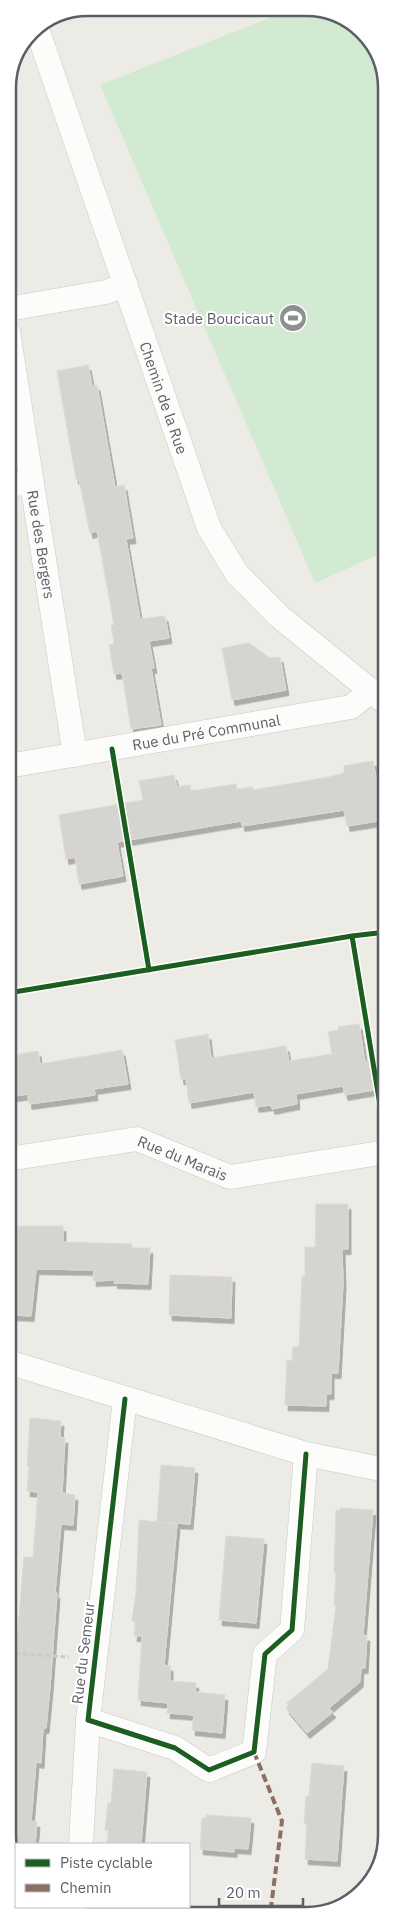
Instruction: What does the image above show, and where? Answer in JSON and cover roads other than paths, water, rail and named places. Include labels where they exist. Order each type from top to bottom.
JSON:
[{"type":"street","name":"Chemin de la Rue","points":[[39,35],[209,528],[238,574],[280,616],[378,697]]},
{"type":"street","points":[[16,308],[106,292],[126,285]]},
{"type":"street","name":"Rue des Bergers","points":[[16,382],[75,755]]},
{"type":"street","points":[[16,485],[32,482]]},
{"type":"street","name":"Rue du Pré Communal","points":[[16,765],[351,707],[378,697]]},
{"type":"street","name":"Rue du Marais","points":[[16,1158],[137,1139],[230,1177],[378,1144]]},
{"type":"street","points":[[16,1365],[306,1454],[378,1468]]},
{"type":"street","name":"Rue du Semeur","points":[[81,1843],[88,1720],[125,1399]]},
{"type":"street","name":"Rue du Semeur","points":[[88,1720],[175,1748],[209,1770],[254,1752],[265,1654],[292,1630],[306,1454]]},
{"type":"place","name":"Stade Boucicaut","points":[[293,318]]}]
